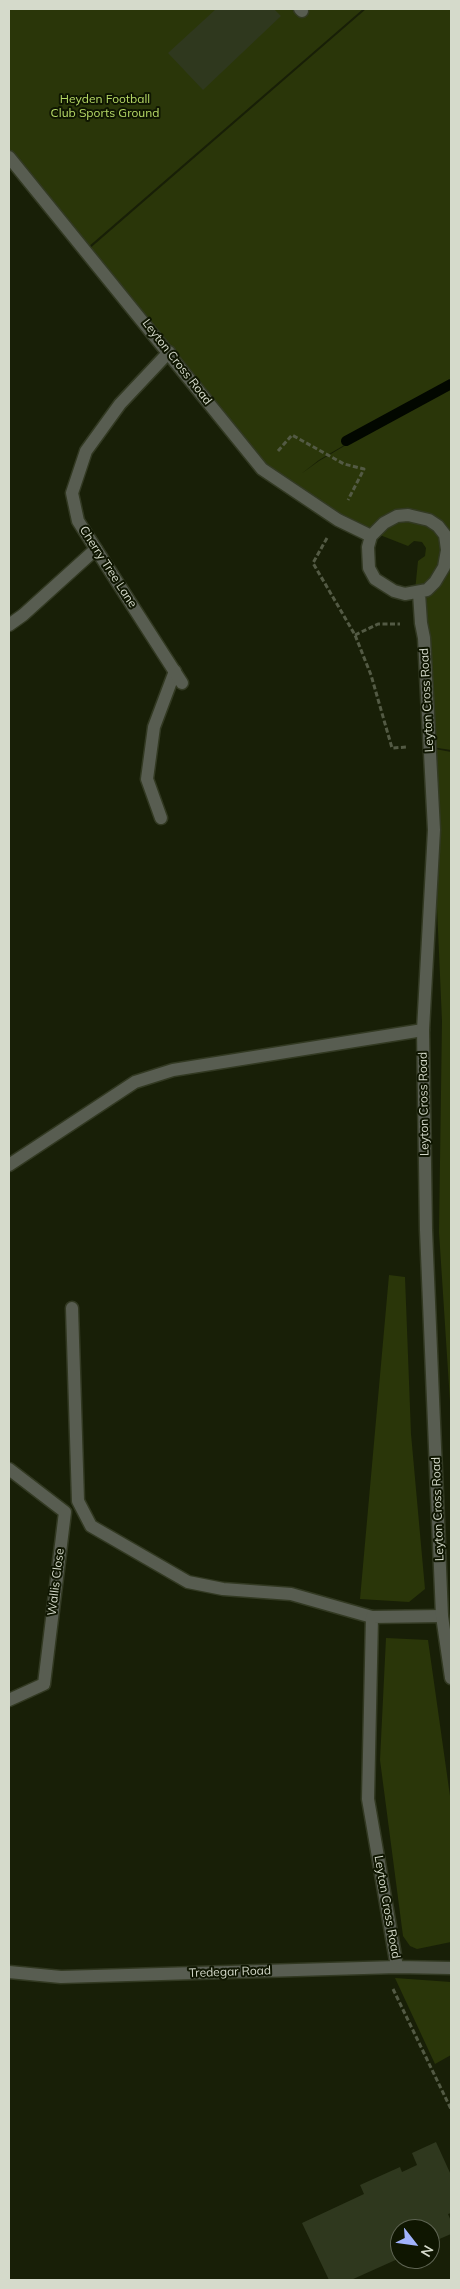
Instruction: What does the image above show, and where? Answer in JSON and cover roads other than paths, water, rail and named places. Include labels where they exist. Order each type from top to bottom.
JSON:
[{"type":"street","name":"Leyton Cross Road","points":[[9,157],[170,352],[262,469],[338,520],[371,536]]},
{"type":"street","name":"Cherry Tree Lane","points":[[170,352],[120,404],[86,451],[72,493],[78,521],[182,683]]},
{"type":"street","points":[[408,515],[430,520],[448,535],[448,550],[444,567],[436,582],[427,590],[419,593],[405,594],[394,591],[375,578],[369,568],[368,558],[371,536],[384,523],[398,516],[408,515]]},
{"type":"street","points":[[9,625],[23,615],[96,549]]},
{"type":"street","name":"Leyton Cross Road","points":[[419,593],[420,623],[424,638],[434,830],[424,1030],[426,1230],[442,1616],[451,1678]]},
{"type":"street","points":[[161,818],[147,779],[154,727],[175,671]]},
{"type":"street","points":[[9,1165],[135,1082],[173,1070],[424,1030]]},
{"type":"street","points":[[72,1308],[78,1501],[92,1526],[188,1582],[223,1589],[291,1594],[372,1617],[442,1616]]},
{"type":"street","name":"Wallis Close","points":[[9,1469],[65,1512],[44,1684],[9,1700]]},
{"type":"street","name":"Leyton Cross Road","points":[[372,1617],[368,1799],[393,1967]]},
{"type":"street","name":"Tredegar Road","points":[[9,1972],[61,1977],[393,1967],[451,1968]]},
{"type":"waterway","points":[[346,441],[451,384]]},
{"type":"park label","name":"Heyden Football Club Sports Ground","points":[[105,106]]}]
